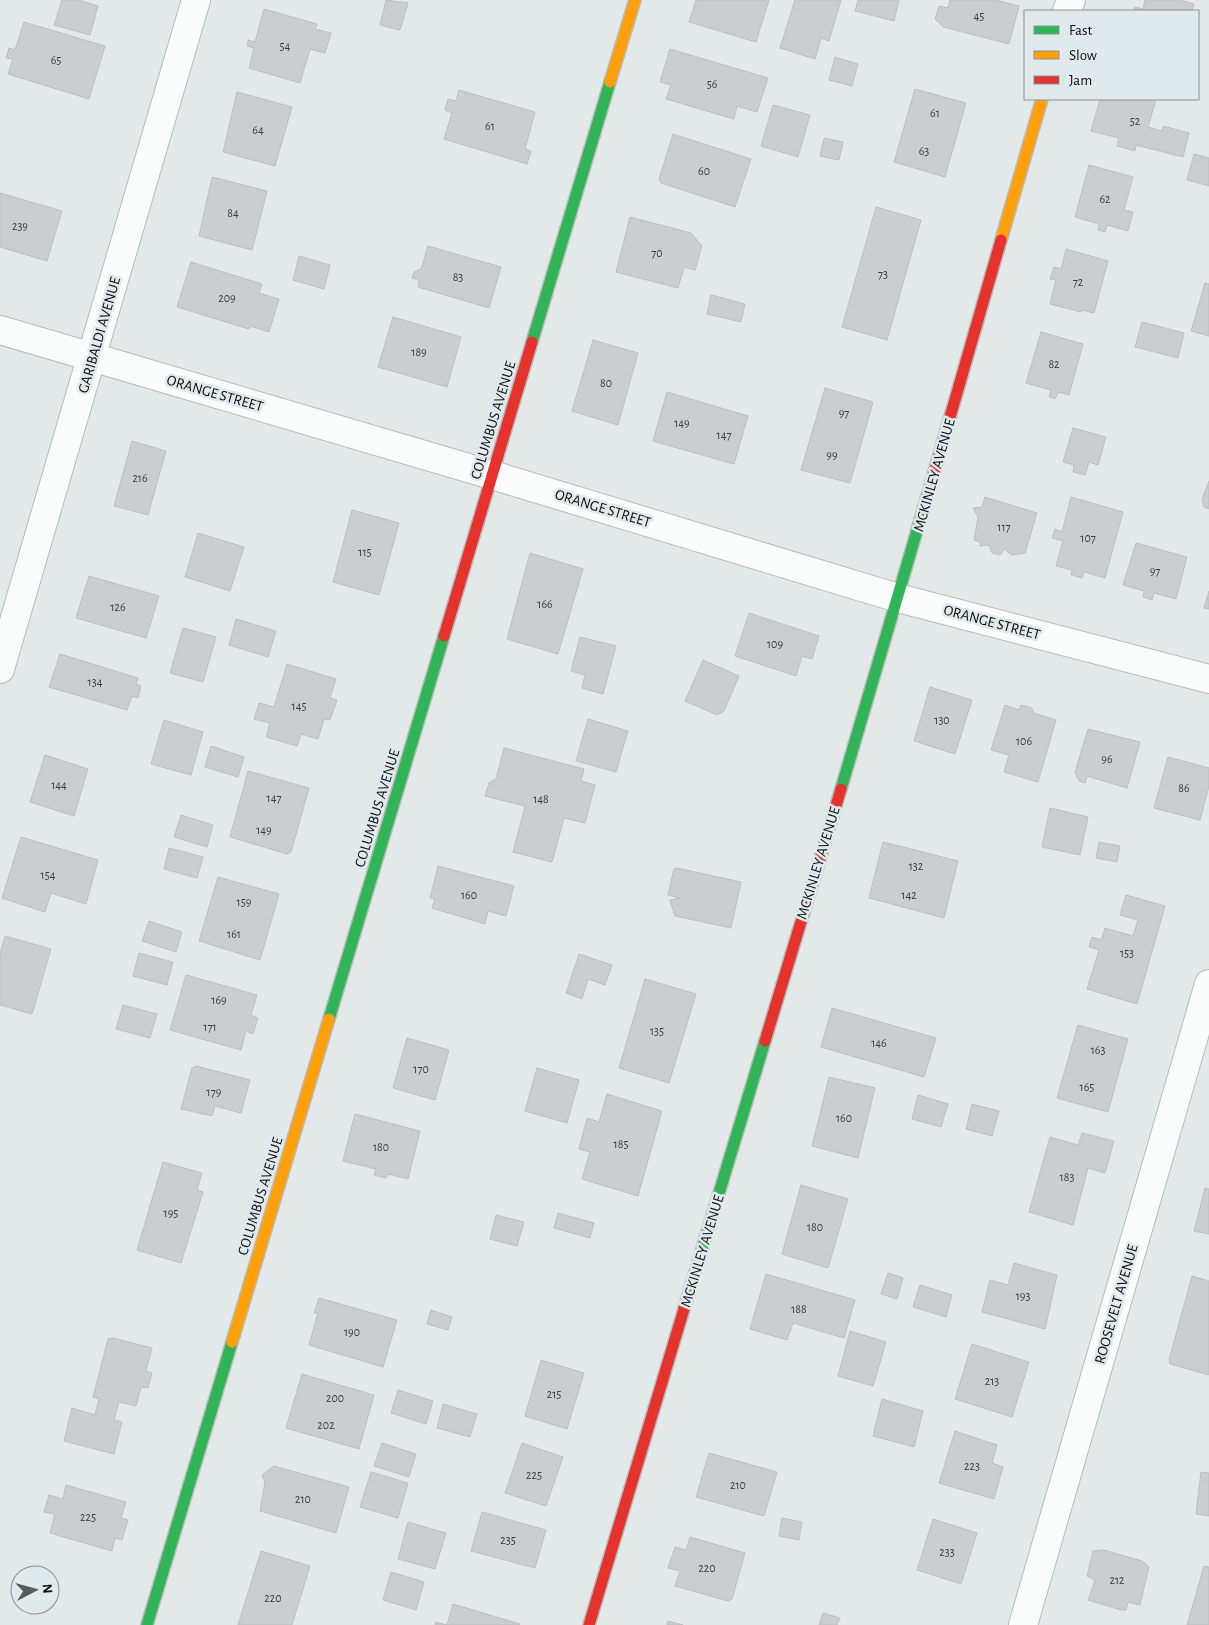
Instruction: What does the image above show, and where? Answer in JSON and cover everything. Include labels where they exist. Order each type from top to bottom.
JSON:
[{"type":"street","name":"GARIBALDI AVENUE","points":[[0,669],[93,357],[196,0]]},
{"type":"street","name":"COLUMBUS AVENUE","points":[[147,1625],[635,0]]},
{"type":"street","name":"MCKINLEY AVENUE","points":[[589,1625],[898,598],[1042,100]]},
{"type":"street","name":"ORANGE STREET","points":[[0,330],[492,475],[898,598],[1209,679]]},
{"type":"street","name":"ROOSEVELT AVENUE","points":[[1023,1625],[1209,984]]},
{"type":"building","points":[[62,0],[79,0],[98,6],[90,35],[54,25]]},
{"type":"building","points":[[386,0],[408,3],[400,30],[380,25]]},
{"type":"building","points":[[696,0],[769,0],[756,42],[689,22]]},
{"type":"building","points":[[795,0],[841,0],[829,41],[821,38],[815,59],[780,48]]},
{"type":"building","points":[[858,0],[899,0],[894,21],[855,11]]},
{"type":"building","points":[[950,0],[995,0],[1019,6],[1009,44],[943,27],[935,19],[939,6],[948,8]]},
{"type":"building","points":[[1145,0],[1179,0],[1194,4],[1192,10],[1134,10],[1135,7],[1143,9]]},
{"type":"building","points":[[264,9],[317,24],[315,29],[331,33],[325,53],[310,49],[300,83],[249,68],[254,48],[247,46],[248,40],[255,42]]},
{"type":"building","points":[[24,22],[105,46],[89,99],[8,74],[13,59],[6,58],[9,48],[15,50]]},
{"type":"building","points":[[670,49],[768,78],[757,112],[737,106],[734,119],[666,99],[671,85],[660,82]]},
{"type":"building","points":[[835,57],[858,64],[852,86],[829,80]]},
{"type":"building","points":[[915,89],[966,103],[945,177],[894,162]]},
{"type":"building","points":[[459,90],[535,112],[525,149],[531,151],[527,164],[444,139],[452,113],[445,110],[448,99],[456,101]]},
{"type":"building","points":[[237,92],[292,107],[275,166],[223,152]]},
{"type":"building","points":[[1100,100],[1156,100],[1148,127],[1162,131],[1163,126],[1189,133],[1183,157],[1136,145],[1135,151],[1117,146],[1119,138],[1091,131]]},
{"type":"building","points":[[773,105],[810,115],[798,157],[761,146]]},
{"type":"building","points":[[673,134],[751,159],[735,207],[661,183],[659,179]]},
{"type":"building","points":[[824,138],[843,142],[839,160],[820,156]]},
{"type":"building","points":[[1194,154],[1209,158],[1209,186],[1187,180]]},
{"type":"building","points":[[1089,165],[1133,177],[1124,210],[1133,212],[1128,231],[1107,225],[1105,232],[1098,230],[1099,224],[1075,217]]},
{"type":"building","points":[[212,177],[267,191],[252,250],[199,236]]},
{"type":"building","points":[[0,193],[62,211],[47,261],[0,247]]},
{"type":"building","points":[[876,207],[921,220],[887,340],[842,327]]},
{"type":"building","points":[[630,217],[691,233],[702,246],[695,270],[684,267],[678,288],[616,272]]},
{"type":"building","points":[[428,246],[501,267],[489,308],[418,287],[419,280],[412,278],[414,272],[421,269]]},
{"type":"building","points":[[1066,249],[1108,261],[1094,313],[1082,310],[1081,312],[1050,304],[1056,280],[1050,279],[1054,267],[1061,269]]},
{"type":"building","points":[[299,256],[330,265],[324,289],[293,280]]},
{"type":"building","points":[[191,262],[262,284],[259,293],[279,299],[269,332],[250,326],[249,329],[177,307]]},
{"type":"building","points":[[1205,283],[1209,284],[1209,336],[1191,331]]},
{"type":"building","points":[[711,295],[745,304],[741,322],[707,314]]},
{"type":"building","points":[[393,317],[461,337],[447,387],[378,367]]},
{"type":"building","points":[[1142,322],[1184,333],[1178,358],[1135,347]]},
{"type":"building","points":[[1041,332],[1083,344],[1069,395],[1058,392],[1055,399],[1049,397],[1051,390],[1026,383]]},
{"type":"building","points":[[593,340],[638,353],[618,425],[572,411]]},
{"type":"building","points":[[825,388],[873,402],[850,483],[801,470]]},
{"type":"building","points":[[667,392],[748,416],[734,464],[653,441]]},
{"type":"building","points":[[1073,428],[1106,437],[1098,465],[1089,462],[1085,475],[1073,472],[1074,465],[1063,462]]},
{"type":"building","points":[[132,441],[166,451],[148,515],[114,506]]},
{"type":"building","points":[[1209,481],[1209,509],[1204,507],[1202,499]]},
{"type":"building","points":[[985,497],[1037,513],[1025,553],[1011,555],[1005,549],[1000,555],[992,553],[989,545],[980,546],[980,542],[974,540],[978,517],[973,508],[982,507]]},
{"type":"building","points":[[1071,497],[1123,512],[1105,578],[1084,572],[1082,578],[1071,575],[1072,570],[1056,566],[1063,541],[1052,538],[1055,529],[1062,532]]},
{"type":"building","points":[[352,510],[399,523],[379,595],[333,582]]},
{"type":"building","points":[[198,533],[244,547],[230,591],[185,577]]},
{"type":"building","points":[[1136,543],[1187,557],[1176,599],[1154,593],[1152,600],[1143,597],[1144,591],[1123,585]]},
{"type":"building","points":[[530,553],[583,569],[558,654],[507,639]]},
{"type":"building","points":[[89,576],[159,596],[146,638],[76,618]]},
{"type":"building","points":[[1209,591],[1209,609],[1204,608]]},
{"type":"building","points":[[749,613],[819,636],[812,659],[802,656],[796,676],[735,656]]},
{"type":"building","points":[[236,619],[276,631],[268,657],[229,645]]},
{"type":"building","points":[[183,628],[216,637],[203,682],[170,673]]},
{"type":"building","points":[[580,637],[616,646],[603,694],[582,688],[585,675],[571,671]]},
{"type":"building","points":[[60,654],[138,678],[136,684],[141,686],[138,698],[132,696],[127,710],[49,687]]},
{"type":"building","points":[[703,660],[739,676],[724,711],[717,715],[685,701]]},
{"type":"building","points":[[287,664],[336,679],[330,698],[337,700],[330,720],[324,719],[318,739],[301,734],[297,746],[266,737],[270,723],[254,719],[259,703],[274,707]]},
{"type":"building","points":[[930,687],[972,700],[955,754],[914,741]]},
{"type":"building","points":[[1005,705],[1019,710],[1021,705],[1032,708],[1034,713],[1056,720],[1038,782],[1004,772],[1009,755],[991,750]]},
{"type":"building","points":[[588,719],[628,731],[616,772],[576,761]]},
{"type":"building","points":[[164,720],[203,732],[191,775],[151,764]]},
{"type":"building","points":[[1088,729],[1140,742],[1127,788],[1087,776],[1085,783],[1079,781],[1075,772]]},
{"type":"building","points":[[211,746],[244,757],[238,777],[205,767]]},
{"type":"building","points":[[504,748],[584,769],[581,781],[595,785],[585,823],[564,818],[552,862],[513,852],[525,806],[485,796],[489,783],[496,779]]},
{"type":"building","points":[[45,755],[88,769],[74,816],[30,802]]},
{"type":"building","points":[[1168,757],[1209,768],[1209,786],[1200,820],[1154,808]]},
{"type":"building","points":[[248,771],[309,788],[291,852],[287,854],[230,837]]},
{"type":"building","points":[[1050,808],[1088,817],[1080,855],[1042,847]]},
{"type":"building","points":[[181,815],[213,825],[207,847],[174,837]]},
{"type":"building","points":[[21,837],[98,860],[86,904],[51,893],[45,912],[2,898]]},
{"type":"building","points":[[883,842],[958,861],[944,918],[869,898]]},
{"type":"building","points":[[1099,842],[1120,846],[1117,862],[1096,858]]},
{"type":"building","points":[[169,848],[203,857],[197,878],[164,869]]},
{"type":"building","points":[[438,866],[514,886],[506,916],[488,911],[485,924],[432,908],[435,899],[430,898]]},
{"type":"building","points":[[677,868],[741,882],[731,928],[675,916],[670,900],[680,898],[668,895],[674,869]]},
{"type":"building","points":[[218,877],[279,894],[260,960],[199,941]]},
{"type":"building","points":[[1126,895],[1165,906],[1137,1004],[1087,989],[1099,950],[1089,947],[1092,937],[1101,940],[1105,928],[1133,936],[1138,920],[1120,915]]},
{"type":"building","points":[[149,921],[182,932],[176,952],[142,941]]},
{"type":"building","points":[[5,936],[51,949],[32,1014],[0,1005],[0,954]]},
{"type":"building","points":[[139,953],[173,962],[167,985],[133,976]]},
{"type":"building","points":[[579,954],[612,965],[605,985],[588,979],[582,999],[566,993]]},
{"type":"building","points":[[186,975],[257,995],[251,1015],[258,1018],[253,1034],[246,1031],[241,1050],[170,1030]]},
{"type":"building","points":[[645,979],[696,994],[669,1083],[619,1068]]},
{"type":"building","points":[[123,1005],[157,1014],[150,1038],[116,1029]]},
{"type":"building","points":[[832,1008],[936,1038],[924,1077],[821,1047]]},
{"type":"building","points":[[1078,1025],[1128,1039],[1108,1112],[1057,1098]]},
{"type":"building","points":[[407,1038],[449,1050],[435,1100],[393,1088]]},
{"type":"building","points":[[196,1066],[250,1080],[241,1113],[215,1106],[212,1116],[181,1109],[192,1068]]},
{"type":"building","points":[[537,1068],[579,1080],[567,1123],[525,1111]]},
{"type":"building","points":[[829,1077],[875,1088],[858,1158],[812,1146]]},
{"type":"building","points":[[607,1094],[662,1111],[638,1196],[582,1179],[590,1152],[579,1149],[587,1118],[599,1122]]},
{"type":"building","points":[[918,1095],[948,1104],[941,1127],[912,1119]]},
{"type":"building","points":[[972,1104],[999,1111],[992,1136],[966,1129]]},
{"type":"building","points":[[355,1114],[420,1131],[408,1179],[388,1174],[386,1178],[374,1175],[376,1169],[343,1161]]},
{"type":"building","points":[[1082,1133],[1114,1141],[1105,1173],[1088,1168],[1073,1225],[1029,1212],[1050,1137],[1078,1145]]},
{"type":"building","points":[[163,1162],[202,1173],[197,1190],[203,1192],[181,1263],[137,1250]]},
{"type":"building","points":[[801,1185],[848,1199],[828,1268],[782,1254]]},
{"type":"building","points":[[1205,1188],[1209,1189],[1209,1234],[1194,1231]]},
{"type":"building","points":[[558,1213],[594,1223],[590,1238],[554,1228]]},
{"type":"building","points":[[496,1215],[524,1222],[517,1246],[490,1239]]},
{"type":"building","points":[[1014,1263],[1057,1275],[1045,1329],[982,1312],[990,1280],[1008,1285]]},
{"type":"building","points":[[888,1273],[903,1278],[897,1299],[881,1294]]},
{"type":"building","points":[[766,1274],[855,1300],[844,1338],[793,1323],[787,1340],[750,1329]]},
{"type":"building","points":[[1192,1276],[1209,1281],[1209,1375],[1170,1364],[1169,1360]]},
{"type":"building","points":[[920,1285],[952,1295],[946,1317],[913,1307]]},
{"type":"building","points":[[319,1298],[397,1320],[383,1367],[309,1345],[318,1313],[314,1313]]},
{"type":"building","points":[[431,1310],[452,1317],[448,1330],[427,1324]]},
{"type":"building","points":[[850,1331],[886,1342],[873,1386],[838,1376]]},
{"type":"building","points":[[113,1338],[152,1348],[146,1371],[152,1373],[148,1388],[141,1387],[136,1406],[119,1402],[114,1420],[122,1422],[114,1454],[64,1441],[72,1408],[95,1415],[99,1399],[93,1397],[108,1339]]},
{"type":"building","points":[[972,1344],[1029,1362],[1012,1417],[955,1399]]},
{"type":"building","points":[[541,1360],[584,1373],[567,1429],[525,1416]]},
{"type":"building","points":[[302,1374],[374,1395],[359,1449],[286,1428]]},
{"type":"building","points":[[398,1390],[433,1401],[426,1424],[391,1413]]},
{"type":"building","points":[[882,1399],[923,1411],[914,1447],[873,1436]]},
{"type":"building","points":[[443,1404],[477,1414],[470,1437],[437,1428]]},
{"type":"building","points":[[955,1431],[997,1445],[992,1463],[1003,1467],[994,1499],[939,1483]]},
{"type":"building","points":[[382,1443],[416,1454],[409,1477],[374,1466]]},
{"type":"building","points":[[522,1443],[563,1457],[546,1506],[505,1493]]},
{"type":"building","points":[[709,1453],[777,1472],[764,1516],[696,1497]]},
{"type":"building","points":[[274,1466],[349,1487],[336,1533],[260,1511],[265,1482],[262,1475]]},
{"type":"building","points":[[371,1472],[408,1483],[398,1518],[360,1507]]},
{"type":"building","points":[[1201,1472],[1209,1473],[1209,1516],[1196,1514]]},
{"type":"building","points":[[66,1485],[126,1502],[121,1518],[128,1520],[122,1540],[115,1538],[112,1551],[50,1533],[55,1514],[44,1512],[49,1495],[63,1499]]},
{"type":"building","points":[[482,1512],[546,1530],[535,1568],[471,1551]]},
{"type":"building","points":[[782,1518],[802,1522],[799,1540],[779,1536]]},
{"type":"building","points":[[933,1519],[977,1533],[961,1584],[917,1570]]},
{"type":"building","points":[[408,1522],[446,1533],[435,1569],[398,1559]]},
{"type":"building","points":[[690,1537],[745,1553],[732,1599],[728,1601],[675,1586],[680,1571],[668,1568],[675,1547],[686,1550]]},
{"type":"building","points":[[1104,1550],[1142,1561],[1149,1567],[1140,1605],[1128,1602],[1126,1610],[1121,1610],[1088,1600],[1095,1580],[1087,1576],[1093,1551]]},
{"type":"building","points":[[261,1551],[310,1566],[292,1625],[238,1625]]},
{"type":"building","points":[[1204,1566],[1209,1567],[1209,1625],[1187,1625]]},
{"type":"building","points":[[391,1572],[424,1582],[416,1610],[383,1600]]},
{"type":"building","points":[[453,1604],[520,1624],[519,1625],[447,1625]]},
{"type":"building","points":[[823,1613],[840,1618],[837,1625],[819,1625]]},
{"type":"building","points":[[668,1621],[683,1625],[667,1625]]},
{"type":"building","points":[[436,1622],[447,1625],[435,1625]]},
{"type":"traffic: fast","points":[[532,342],[610,82]]},
{"type":"traffic: fast","points":[[841,789],[931,483]]},
{"type":"traffic: fast","points":[[329,1019],[444,636]]},
{"type":"traffic: fast","points":[[687,1299],[765,1041]]},
{"type":"traffic: fast","points":[[147,1625],[232,1342]]},
{"type":"traffic: slow","points":[[610,82],[635,0]]},
{"type":"traffic: slow","points":[[1001,240],[1042,100]]},
{"type":"traffic: slow","points":[[232,1342],[329,1019]]},
{"type":"traffic: jam","points":[[931,483],[1001,240]]},
{"type":"traffic: jam","points":[[444,636],[532,342]]},
{"type":"traffic: jam","points":[[765,1041],[841,789]]},
{"type":"traffic: jam","points":[[589,1625],[687,1299]]}]
